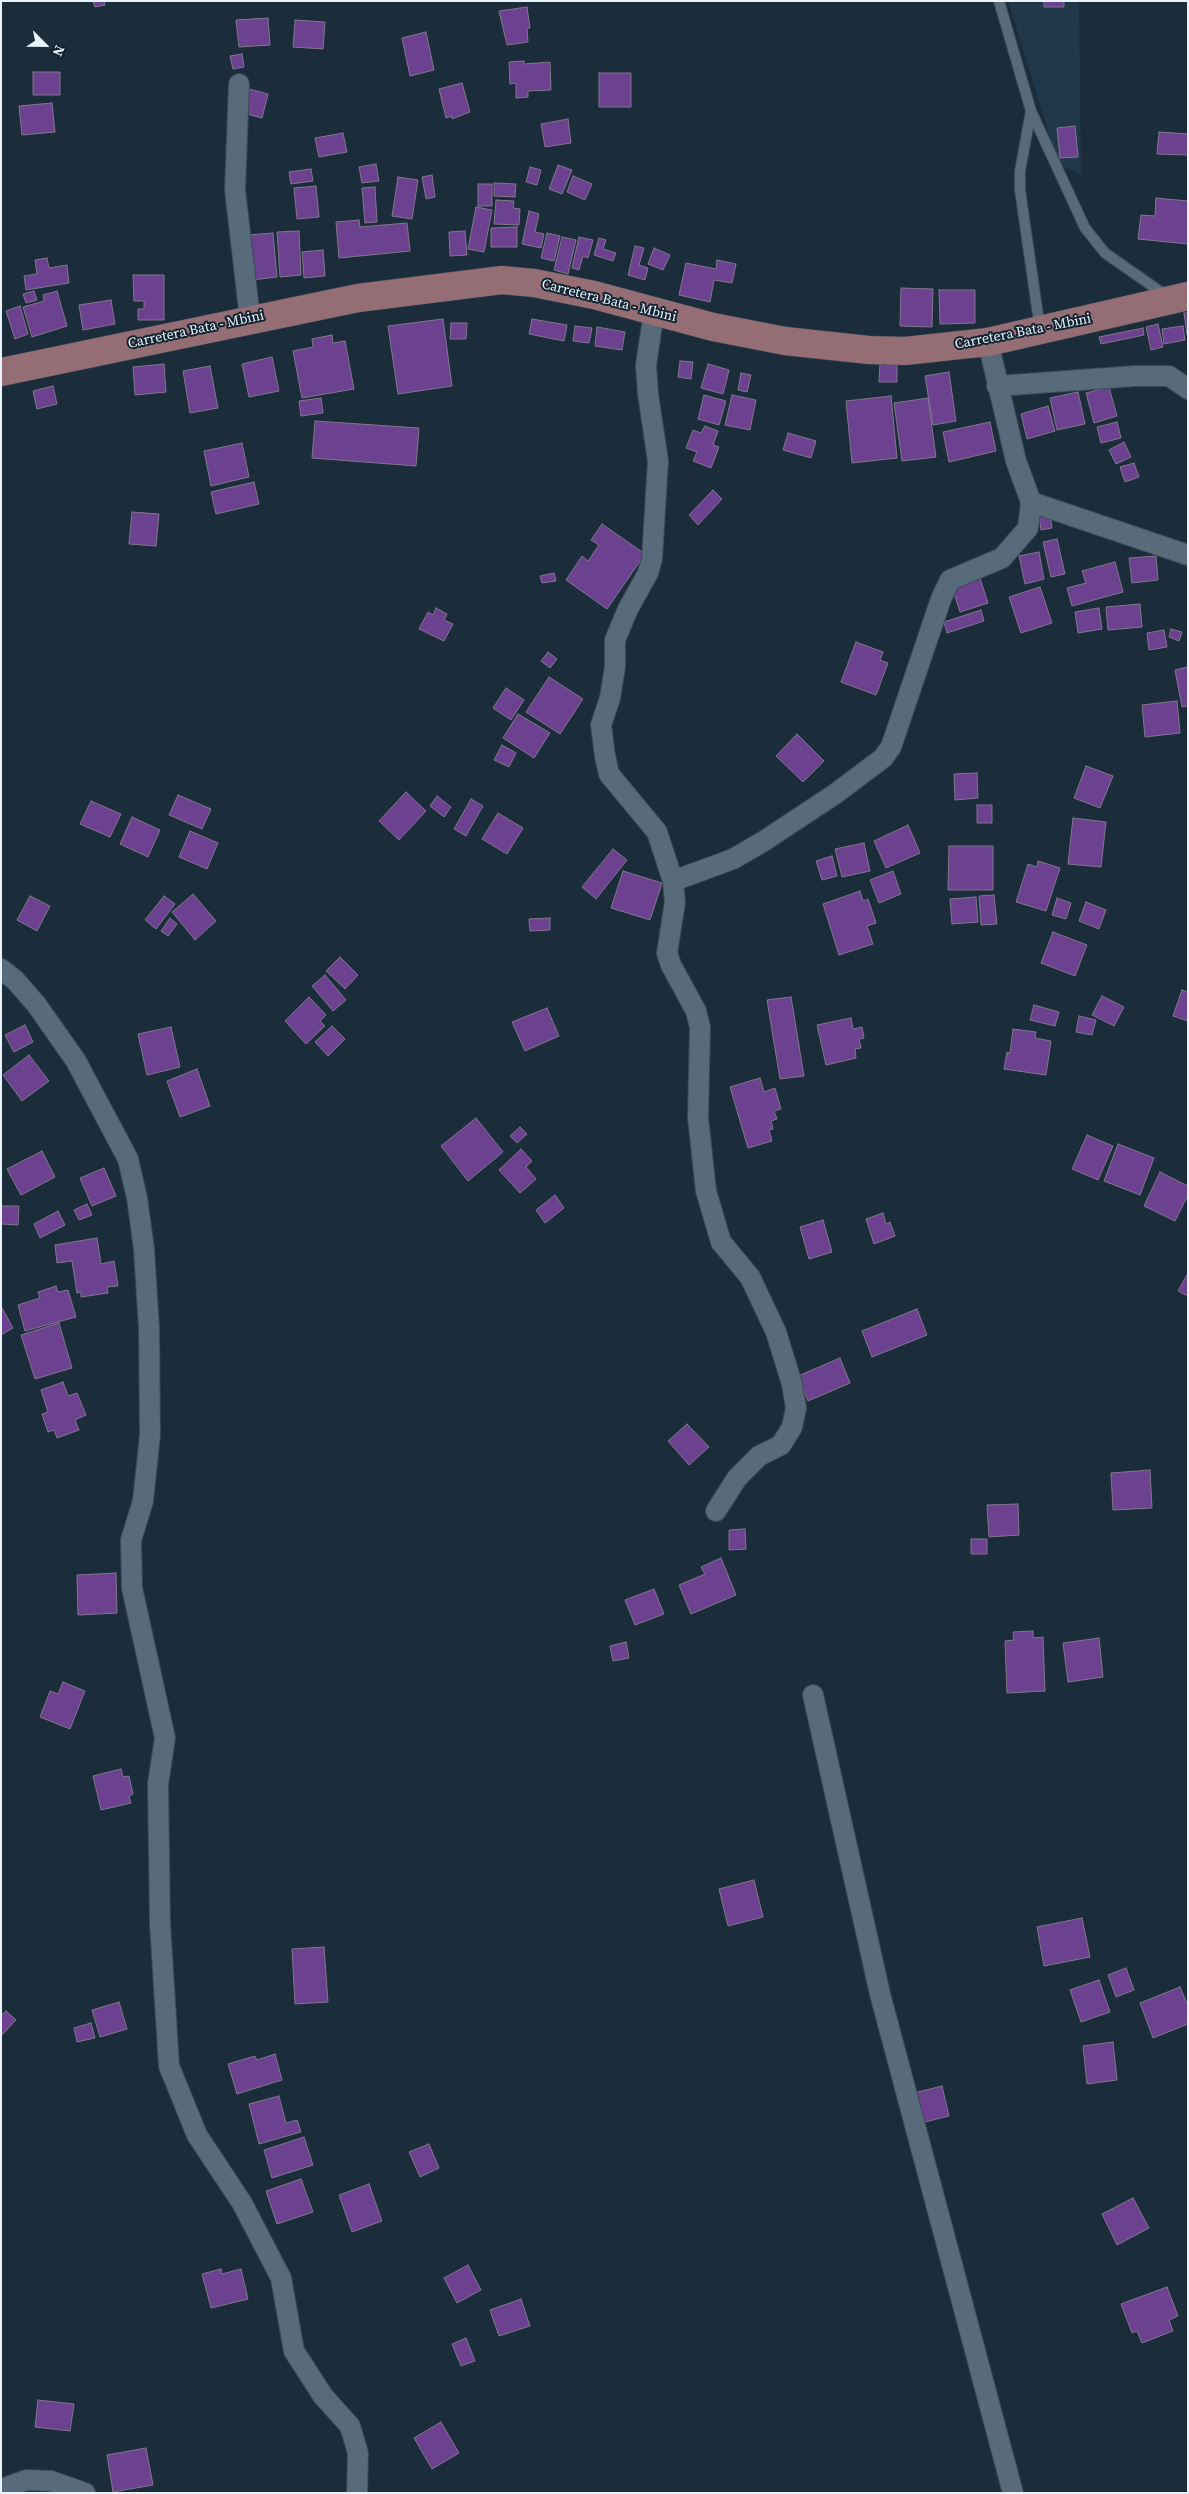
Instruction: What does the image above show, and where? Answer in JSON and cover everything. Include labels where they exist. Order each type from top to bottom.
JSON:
[{"type":"main road","name":"Carretera Bata - Mbini","points":[[1,372],[358,298],[502,280],[534,283],[594,295],[739,333],[815,345],[905,351],[988,342],[1180,298]]},
{"type":"street","points":[[239,84],[235,190],[250,319]]},
{"type":"street","points":[[654,312],[646,365],[648,394],[658,461],[652,559],[648,572],[628,608],[615,640],[615,667],[610,698],[602,725],[609,774],[657,832],[673,880],[675,902],[667,953],[696,1012],[700,1027],[698,1117],[706,1191],[721,1242],[750,1277],[776,1332],[792,1384],[796,1408],[792,1427],[781,1444],[759,1456],[737,1478],[716,1512]]},
{"type":"street","points":[[673,880],[733,859],[764,841],[835,794],[882,758],[891,747],[941,599],[950,580],[1002,558],[1028,528],[1031,502],[1016,461],[988,342]]},
{"type":"street","points":[[997,386],[1135,376],[1169,376],[1188,389]]},
{"type":"street","points":[[1031,502],[1188,555]]},
{"type":"street","points":[[1,969],[15,980],[36,1004],[76,1061],[128,1159],[137,1198],[144,1249],[150,1328],[150,1435],[143,1501],[131,1540],[132,1588],[165,1738],[158,1784],[160,1914],[169,2066],[197,2135],[242,2203],[281,2278],[294,2351],[323,2396],[350,2426],[358,2453],[357,2493]]},
{"type":"street","points":[[813,1695],[880,1994],[1013,2493]]},
{"type":"street","points":[[1,2489],[27,2480],[51,2482],[85,2493]]},
{"type":"lane","points":[[999,1],[1031,110],[1085,228],[1105,253],[1180,298]]},
{"type":"lane","points":[[1031,110],[1020,171],[1020,190],[1036,284],[1040,330]]},
{"type":"shaded area","points":[[1008,1],[1079,1],[1081,175],[1058,163]]},
{"type":"building","points":[[93,1],[104,1],[105,5],[95,7]]},
{"type":"building","points":[[1044,1],[1064,1],[1064,7],[1044,7]]},
{"type":"building","points":[[527,7],[530,28],[527,28],[528,42],[507,45],[499,11]]},
{"type":"building","points":[[268,18],[270,45],[239,47],[236,20]]},
{"type":"building","points":[[295,20],[325,22],[323,49],[293,47]]},
{"type":"building","points":[[426,32],[434,70],[410,76],[402,38]]},
{"type":"building","points":[[242,54],[244,67],[233,69],[230,56]]},
{"type":"building","points":[[524,61],[524,64],[550,62],[551,90],[528,91],[528,97],[516,98],[516,83],[510,84],[509,62]]},
{"type":"building","points":[[33,72],[60,72],[60,95],[33,95]]},
{"type":"building","points":[[599,73],[631,73],[631,107],[599,107]]},
{"type":"building","points":[[462,83],[470,112],[452,119],[452,116],[446,118],[439,89]]},
{"type":"building","points":[[249,89],[268,94],[262,118],[243,113]]},
{"type":"building","points":[[52,103],[55,132],[22,135],[19,106]]},
{"type":"building","points":[[568,119],[571,143],[545,147],[541,124]]},
{"type":"building","points":[[1075,126],[1078,157],[1060,158],[1057,128]]},
{"type":"building","points":[[1159,132],[1188,134],[1188,155],[1157,154]]},
{"type":"building","points":[[343,133],[347,152],[319,157],[315,138]]},
{"type":"building","points":[[376,164],[379,181],[362,183],[359,167]]},
{"type":"building","points":[[558,165],[572,170],[562,194],[549,189]]},
{"type":"building","points":[[530,167],[541,170],[537,185],[526,182]]},
{"type":"building","points":[[311,169],[313,181],[291,184],[289,172]]},
{"type":"building","points":[[432,175],[435,197],[426,199],[422,177]]},
{"type":"building","points":[[573,176],[592,184],[585,200],[567,192]]},
{"type":"building","points":[[398,177],[418,180],[412,219],[392,216]]},
{"type":"building","points":[[494,183],[516,184],[515,197],[494,196]]},
{"type":"building","points":[[478,184],[492,184],[492,206],[478,206]]},
{"type":"building","points":[[316,186],[319,217],[297,219],[294,188]]},
{"type":"building","points":[[375,187],[377,222],[365,223],[362,188]]},
{"type":"building","points":[[1156,198],[1188,201],[1188,244],[1138,239],[1141,215],[1155,216]]},
{"type":"building","points":[[496,200],[514,201],[513,208],[520,209],[519,225],[494,224]]},
{"type":"building","points":[[476,207],[492,210],[484,252],[468,249]]},
{"type":"building","points":[[529,211],[539,214],[535,232],[544,234],[541,248],[522,244]]},
{"type":"building","points":[[359,220],[360,227],[407,223],[410,251],[339,258],[336,222]]},
{"type":"building","points":[[517,227],[517,247],[491,247],[491,228]]},
{"type":"building","points":[[299,231],[301,275],[280,277],[277,232]]},
{"type":"building","points":[[465,231],[467,255],[450,256],[449,232]]},
{"type":"building","points":[[273,233],[277,277],[252,280],[248,235]]},
{"type":"building","points":[[547,233],[560,236],[554,261],[541,258]]},
{"type":"building","points":[[562,237],[576,240],[568,274],[554,270]]},
{"type":"building","points":[[579,237],[593,240],[588,258],[583,256],[579,270],[572,268]]},
{"type":"building","points":[[599,238],[606,240],[603,249],[616,253],[613,261],[594,255]]},
{"type":"building","points":[[635,246],[644,248],[639,265],[648,268],[645,280],[628,275]]},
{"type":"building","points":[[654,248],[670,255],[663,270],[648,264]]},
{"type":"building","points":[[323,250],[325,276],[304,278],[302,252]]},
{"type":"building","points":[[47,258],[49,268],[67,265],[69,283],[26,290],[24,276],[37,274],[35,260]]},
{"type":"building","points":[[717,260],[736,264],[732,283],[714,280],[710,302],[679,295],[686,263],[716,269]]},
{"type":"building","points":[[133,275],[164,275],[164,320],[138,320],[138,309],[144,309],[144,301],[134,301]]},
{"type":"building","points":[[901,288],[933,289],[932,327],[900,326]]},
{"type":"building","points":[[939,290],[975,290],[975,323],[940,324]]},
{"type":"building","points":[[34,291],[37,300],[26,303],[23,294]]},
{"type":"building","points":[[57,291],[67,326],[32,337],[23,307],[44,301],[43,295]]},
{"type":"building","points":[[111,300],[115,324],[83,330],[79,305]]},
{"type":"building","points":[[20,306],[28,334],[15,339],[6,311]]},
{"type":"building","points":[[1184,313],[1188,313],[1188,335],[1187,335]]},
{"type":"building","points":[[443,319],[452,386],[398,394],[388,326]]},
{"type":"building","points":[[532,319],[567,325],[564,341],[529,334]]},
{"type":"building","points":[[451,323],[467,323],[466,339],[450,339]]},
{"type":"building","points":[[1158,324],[1163,347],[1151,350],[1146,327]]},
{"type":"building","points":[[575,326],[592,328],[589,343],[573,341]]},
{"type":"building","points":[[1183,326],[1185,340],[1164,344],[1162,329]]},
{"type":"building","points":[[597,327],[625,332],[622,350],[595,346]]},
{"type":"building","points":[[1143,328],[1144,335],[1101,344],[1099,337]]},
{"type":"building","points":[[332,335],[333,343],[345,341],[354,389],[302,398],[293,351],[313,347],[312,339]]},
{"type":"building","points":[[272,357],[279,391],[249,397],[242,364]]},
{"type":"building","points":[[680,361],[693,362],[691,379],[678,377]]},
{"type":"building","points":[[164,364],[166,392],[135,395],[133,367]]},
{"type":"building","points":[[708,364],[729,370],[723,394],[701,388]]},
{"type":"building","points":[[880,364],[897,365],[897,382],[879,382]]},
{"type":"building","points":[[210,366],[218,408],[190,413],[183,371]]},
{"type":"building","points":[[949,372],[956,421],[933,425],[925,376]]},
{"type":"building","points":[[741,373],[751,375],[747,392],[738,390]]},
{"type":"building","points":[[53,386],[57,404],[37,409],[33,391]]},
{"type":"building","points":[[1109,387],[1117,416],[1094,423],[1086,393]]},
{"type":"building","points":[[1078,392],[1085,424],[1057,430],[1050,398]]},
{"type":"building","points":[[704,395],[726,401],[719,425],[698,419]]},
{"type":"building","points":[[732,395],[756,400],[750,430],[725,425]]},
{"type":"building","points":[[891,396],[897,458],[852,463],[846,401]]},
{"type":"building","points":[[321,398],[323,413],[301,416],[299,401]]},
{"type":"building","points":[[928,398],[936,457],[902,461],[894,403]]},
{"type":"building","points":[[1048,406],[1055,431],[1027,439],[1021,414]]},
{"type":"building","points":[[315,421],[419,428],[416,466],[312,458]]},
{"type":"building","points":[[990,422],[996,451],[949,462],[943,432]]},
{"type":"building","points":[[1117,422],[1121,438],[1101,443],[1097,427]]},
{"type":"building","points":[[705,426],[718,431],[713,445],[719,447],[711,468],[693,461],[697,452],[686,448],[693,430],[701,433]]},
{"type":"building","points":[[788,433],[816,441],[811,458],[783,450]]},
{"type":"building","points":[[1124,442],[1131,457],[1116,464],[1109,450]]},
{"type":"building","points":[[242,443],[249,477],[211,486],[204,451]]},
{"type":"building","points":[[1134,463],[1139,477],[1125,482],[1120,467]]},
{"type":"building","points":[[254,482],[259,504],[216,514],[211,492]]},
{"type":"building","points":[[713,490],[722,499],[698,525],[689,515]]},
{"type":"building","points":[[132,512],[159,514],[156,546],[129,544]]},
{"type":"building","points":[[1050,515],[1052,528],[1041,530],[1039,517]]},
{"type":"building","points":[[602,524],[645,554],[607,609],[566,580],[582,556],[588,561],[599,545],[591,540]]},
{"type":"building","points":[[1057,539],[1065,574],[1051,577],[1043,542]]},
{"type":"building","points":[[1039,552],[1044,579],[1025,584],[1019,556]]},
{"type":"building","points":[[1156,556],[1158,580],[1132,583],[1129,558]]},
{"type":"building","points":[[1115,562],[1123,592],[1072,606],[1067,588],[1086,583],[1082,571]]},
{"type":"building","points":[[554,573],[556,581],[542,583],[540,576]]},
{"type":"building","points":[[979,575],[988,603],[960,612],[951,584]]},
{"type":"building","points":[[1040,587],[1052,623],[1021,633],[1009,597]]},
{"type":"building","points":[[1140,604],[1142,627],[1108,630],[1106,607]]},
{"type":"building","points":[[436,608],[447,614],[444,620],[453,624],[444,641],[419,629],[428,612],[433,615]]},
{"type":"building","points":[[1099,608],[1102,629],[1078,633],[1075,612]]},
{"type":"building","points":[[981,610],[984,621],[947,633],[944,622]]},
{"type":"building","points":[[1171,629],[1182,632],[1179,641],[1169,637]]},
{"type":"building","points":[[1164,630],[1167,647],[1149,650],[1147,633]]},
{"type":"building","points":[[856,642],[883,652],[880,660],[888,663],[876,695],[841,682]]},
{"type":"building","points":[[548,652],[557,659],[550,668],[541,661]]},
{"type":"building","points":[[1188,667],[1188,706],[1182,707],[1175,670]]},
{"type":"building","points":[[549,677],[583,699],[560,734],[526,712]]},
{"type":"building","points":[[506,688],[524,700],[511,720],[493,708]]},
{"type":"building","points":[[1177,701],[1180,733],[1145,737],[1142,705]]},
{"type":"building","points":[[518,714],[550,733],[534,758],[503,738]]},
{"type":"building","points":[[797,734],[824,761],[803,782],[776,756]]},
{"type":"building","points":[[502,745],[516,753],[509,767],[494,760]]},
{"type":"building","points":[[1086,766],[1113,776],[1100,808],[1074,798]]},
{"type":"building","points":[[977,773],[978,798],[955,800],[954,774]]},
{"type":"building","points":[[406,792],[426,811],[399,840],[379,821]]},
{"type":"building","points":[[178,795],[211,809],[202,829],[169,815]]},
{"type":"building","points":[[437,796],[451,807],[444,817],[430,806]]},
{"type":"building","points":[[471,799],[483,806],[466,836],[454,829]]},
{"type":"building","points":[[91,801],[121,814],[110,837],[80,824]]},
{"type":"building","points":[[977,805],[992,805],[992,823],[977,823]]},
{"type":"building","points":[[498,813],[523,828],[507,854],[482,839]]},
{"type":"building","points":[[132,817],[160,830],[148,857],[120,844]]},
{"type":"building","points":[[1073,818],[1106,822],[1101,867],[1068,864]]},
{"type":"building","points":[[908,825],[920,853],[886,868],[874,841]]},
{"type":"building","points":[[190,831],[218,843],[207,869],[179,857]]},
{"type":"building","points":[[864,843],[870,871],[842,877],[835,849]]},
{"type":"building","points":[[949,846],[993,846],[993,890],[948,890]]},
{"type":"building","points":[[613,849],[627,860],[596,899],[582,887]]},
{"type":"building","points":[[832,856],[837,876],[822,880],[816,861]]},
{"type":"building","points":[[1038,861],[1060,868],[1046,911],[1016,902],[1028,864],[1037,867]]},
{"type":"building","points":[[623,871],[662,883],[650,920],[611,908]]},
{"type":"building","points":[[893,871],[901,894],[879,903],[870,880]]},
{"type":"building","points":[[860,891],[863,901],[868,899],[876,923],[867,926],[873,944],[839,955],[823,904]]},
{"type":"building","points":[[193,894],[216,921],[195,940],[172,912]]},
{"type":"building","points":[[994,895],[997,924],[981,925],[979,896]]},
{"type":"building","points":[[30,896],[50,906],[37,931],[17,920]]},
{"type":"building","points":[[164,896],[175,904],[156,929],[145,920]]},
{"type":"building","points":[[976,897],[978,922],[952,924],[950,899]]},
{"type":"building","points":[[1057,898],[1071,903],[1066,919],[1052,915]]},
{"type":"building","points":[[1086,902],[1106,910],[1099,929],[1079,921]]},
{"type":"building","points":[[170,918],[177,924],[168,936],[161,931]]},
{"type":"building","points":[[550,918],[550,930],[530,931],[529,919]]},
{"type":"building","points":[[1053,932],[1087,945],[1075,976],[1041,963]]},
{"type":"building","points":[[340,957],[358,975],[345,989],[326,971]]},
{"type":"building","points":[[325,975],[346,1000],[333,1011],[312,986]]},
{"type":"building","points":[[1182,990],[1188,992],[1188,1021],[1173,1016]]},
{"type":"building","points":[[1102,996],[1124,1007],[1114,1026],[1092,1015]]},
{"type":"building","points":[[309,997],[326,1015],[320,1021],[325,1026],[306,1044],[285,1021]]},
{"type":"building","points":[[791,997],[804,1076],[780,1079],[767,1000]]},
{"type":"building","points":[[1034,1005],[1059,1012],[1055,1026],[1030,1020]]},
{"type":"building","points":[[547,1008],[559,1036],[525,1051],[512,1022]]},
{"type":"building","points":[[1079,1016],[1096,1020],[1092,1035],[1076,1032]]},
{"type":"building","points":[[851,1018],[853,1029],[862,1027],[864,1038],[859,1039],[861,1048],[855,1049],[856,1058],[826,1065],[817,1025]]},
{"type":"building","points":[[25,1025],[33,1042],[14,1052],[5,1035]]},
{"type":"building","points":[[332,1026],[345,1039],[328,1056],[315,1042]]},
{"type":"building","points":[[171,1027],[180,1067],[147,1075],[138,1034]]},
{"type":"building","points":[[1013,1029],[1036,1032],[1035,1038],[1051,1041],[1046,1075],[1004,1069],[1007,1052],[1010,1053]]},
{"type":"building","points":[[29,1055],[49,1081],[22,1101],[3,1075]]},
{"type":"building","points":[[197,1069],[210,1106],[180,1117],[167,1081]]},
{"type":"building","points":[[760,1078],[764,1092],[775,1088],[781,1109],[774,1111],[777,1119],[771,1121],[773,1129],[769,1130],[772,1141],[748,1148],[730,1087]]},
{"type":"building","points":[[476,1118],[503,1152],[468,1181],[441,1146]]},
{"type":"building","points":[[520,1127],[527,1134],[517,1143],[510,1136]]},
{"type":"building","points":[[1087,1135],[1113,1146],[1098,1180],[1072,1169]]},
{"type":"building","points":[[1118,1144],[1154,1158],[1140,1195],[1104,1181]]},
{"type":"building","points":[[521,1149],[532,1161],[526,1167],[536,1179],[520,1193],[499,1170]]},
{"type":"building","points":[[42,1151],[55,1177],[21,1195],[7,1169]]},
{"type":"building","points":[[104,1168],[116,1196],[92,1206],[80,1178]]},
{"type":"building","points":[[1160,1172],[1188,1186],[1188,1195],[1175,1221],[1144,1206]]},
{"type":"building","points":[[555,1195],[564,1208],[545,1223],[536,1210]]},
{"type":"building","points":[[87,1204],[92,1215],[79,1220],[74,1210]]},
{"type":"building","points":[[1,1206],[19,1206],[18,1225],[1,1224]]},
{"type":"building","points":[[58,1211],[65,1225],[40,1238],[34,1224]]},
{"type":"building","points":[[883,1213],[886,1224],[890,1222],[895,1236],[874,1244],[866,1219]]},
{"type":"building","points":[[823,1220],[832,1252],[809,1259],[800,1227]]},
{"type":"building","points":[[97,1238],[101,1264],[114,1261],[118,1286],[107,1287],[108,1293],[81,1297],[81,1292],[77,1293],[72,1261],[57,1263],[55,1245]]},
{"type":"building","points":[[1188,1273],[1188,1296],[1178,1291]]},
{"type":"building","points":[[56,1286],[58,1292],[68,1290],[76,1317],[25,1331],[18,1305],[40,1298],[38,1292]]},
{"type":"building","points":[[1,1306],[13,1328],[1,1335]]},
{"type":"building","points":[[917,1309],[927,1335],[872,1357],[862,1331]]},
{"type":"building","points":[[59,1323],[72,1368],[35,1379],[21,1335]]},
{"type":"building","points":[[840,1358],[850,1383],[808,1401],[798,1376]]},
{"type":"building","points":[[63,1382],[68,1396],[77,1393],[86,1415],[75,1420],[79,1430],[57,1438],[54,1430],[48,1432],[42,1414],[48,1412],[41,1390]]},
{"type":"building","points":[[687,1424],[709,1447],[689,1465],[668,1441]]},
{"type":"building","points":[[1150,1470],[1152,1508],[1113,1510],[1111,1473]]},
{"type":"building","points":[[1018,1504],[1019,1535],[989,1537],[987,1505]]},
{"type":"building","points":[[745,1529],[746,1549],[729,1550],[729,1530]]},
{"type":"building","points":[[971,1539],[987,1539],[987,1554],[971,1554]]},
{"type":"building","points":[[721,1558],[736,1595],[691,1614],[679,1585],[705,1574],[701,1567]]},
{"type":"building","points":[[116,1573],[117,1613],[78,1615],[77,1575]]},
{"type":"building","points":[[654,1589],[664,1614],[635,1625],[625,1600]]},
{"type":"building","points":[[1033,1631],[1033,1638],[1043,1637],[1045,1691],[1007,1693],[1005,1641],[1014,1640],[1013,1632]]},
{"type":"building","points":[[1099,1638],[1103,1677],[1068,1682],[1063,1643]]},
{"type":"building","points":[[626,1642],[629,1658],[613,1661],[610,1646]]},
{"type":"building","points":[[63,1682],[85,1691],[70,1729],[40,1717],[50,1691],[58,1694]]},
{"type":"building","points":[[121,1769],[123,1777],[129,1776],[133,1794],[129,1796],[131,1803],[101,1810],[93,1776]]},
{"type":"building","points":[[754,1880],[763,1917],[728,1926],[719,1889]]},
{"type":"building","points":[[1082,1918],[1090,1957],[1044,1966],[1037,1927]]},
{"type":"building","points":[[324,1947],[328,2002],[295,2004],[292,1949]]},
{"type":"building","points":[[1126,1968],[1134,1990],[1116,1997],[1108,1975]]},
{"type":"building","points":[[1099,1980],[1110,2012],[1081,2022],[1070,1990]]},
{"type":"building","points":[[1180,1987],[1188,2006],[1188,2024],[1153,2038],[1140,2003]]},
{"type":"building","points":[[119,2002],[127,2029],[100,2037],[92,2010]]},
{"type":"building","points":[[6,2011],[16,2020],[1,2036],[1,2013],[3,2014]]},
{"type":"building","points":[[91,2023],[95,2038],[77,2042],[74,2028]]},
{"type":"building","points":[[1113,2042],[1117,2080],[1087,2084],[1083,2046]]},
{"type":"building","points":[[275,2054],[282,2080],[237,2094],[228,2064],[255,2056],[257,2060]]},
{"type":"building","points":[[942,2086],[949,2116],[921,2123],[914,2093]]},
{"type":"building","points":[[279,2096],[286,2123],[297,2120],[301,2132],[259,2144],[249,2104]]},
{"type":"building","points":[[304,2137],[313,2165],[272,2178],[264,2150]]},
{"type":"building","points":[[429,2144],[439,2168],[420,2177],[409,2152]]},
{"type":"building","points":[[301,2179],[313,2212],[277,2224],[266,2191]]},
{"type":"building","points":[[369,2184],[382,2221],[352,2232],[339,2195]]},
{"type":"building","points":[[1133,2198],[1149,2228],[1117,2245],[1102,2214]]},
{"type":"building","points":[[468,2265],[481,2290],[457,2303],[444,2278]]},
{"type":"building","points":[[221,2269],[222,2274],[241,2269],[248,2299],[211,2308],[202,2274]]},
{"type":"building","points":[[1167,2287],[1178,2316],[1169,2320],[1173,2331],[1142,2343],[1137,2331],[1132,2333],[1121,2304]]},
{"type":"building","points":[[521,2299],[530,2326],[499,2336],[490,2310]]},
{"type":"building","points":[[466,2338],[475,2361],[461,2366],[452,2344]]},
{"type":"building","points":[[38,2400],[74,2404],[70,2431],[35,2427]]},
{"type":"building","points":[[441,2422],[459,2453],[432,2469],[414,2438]]},
{"type":"building","points":[[146,2448],[153,2485],[113,2492],[107,2455]]}]
